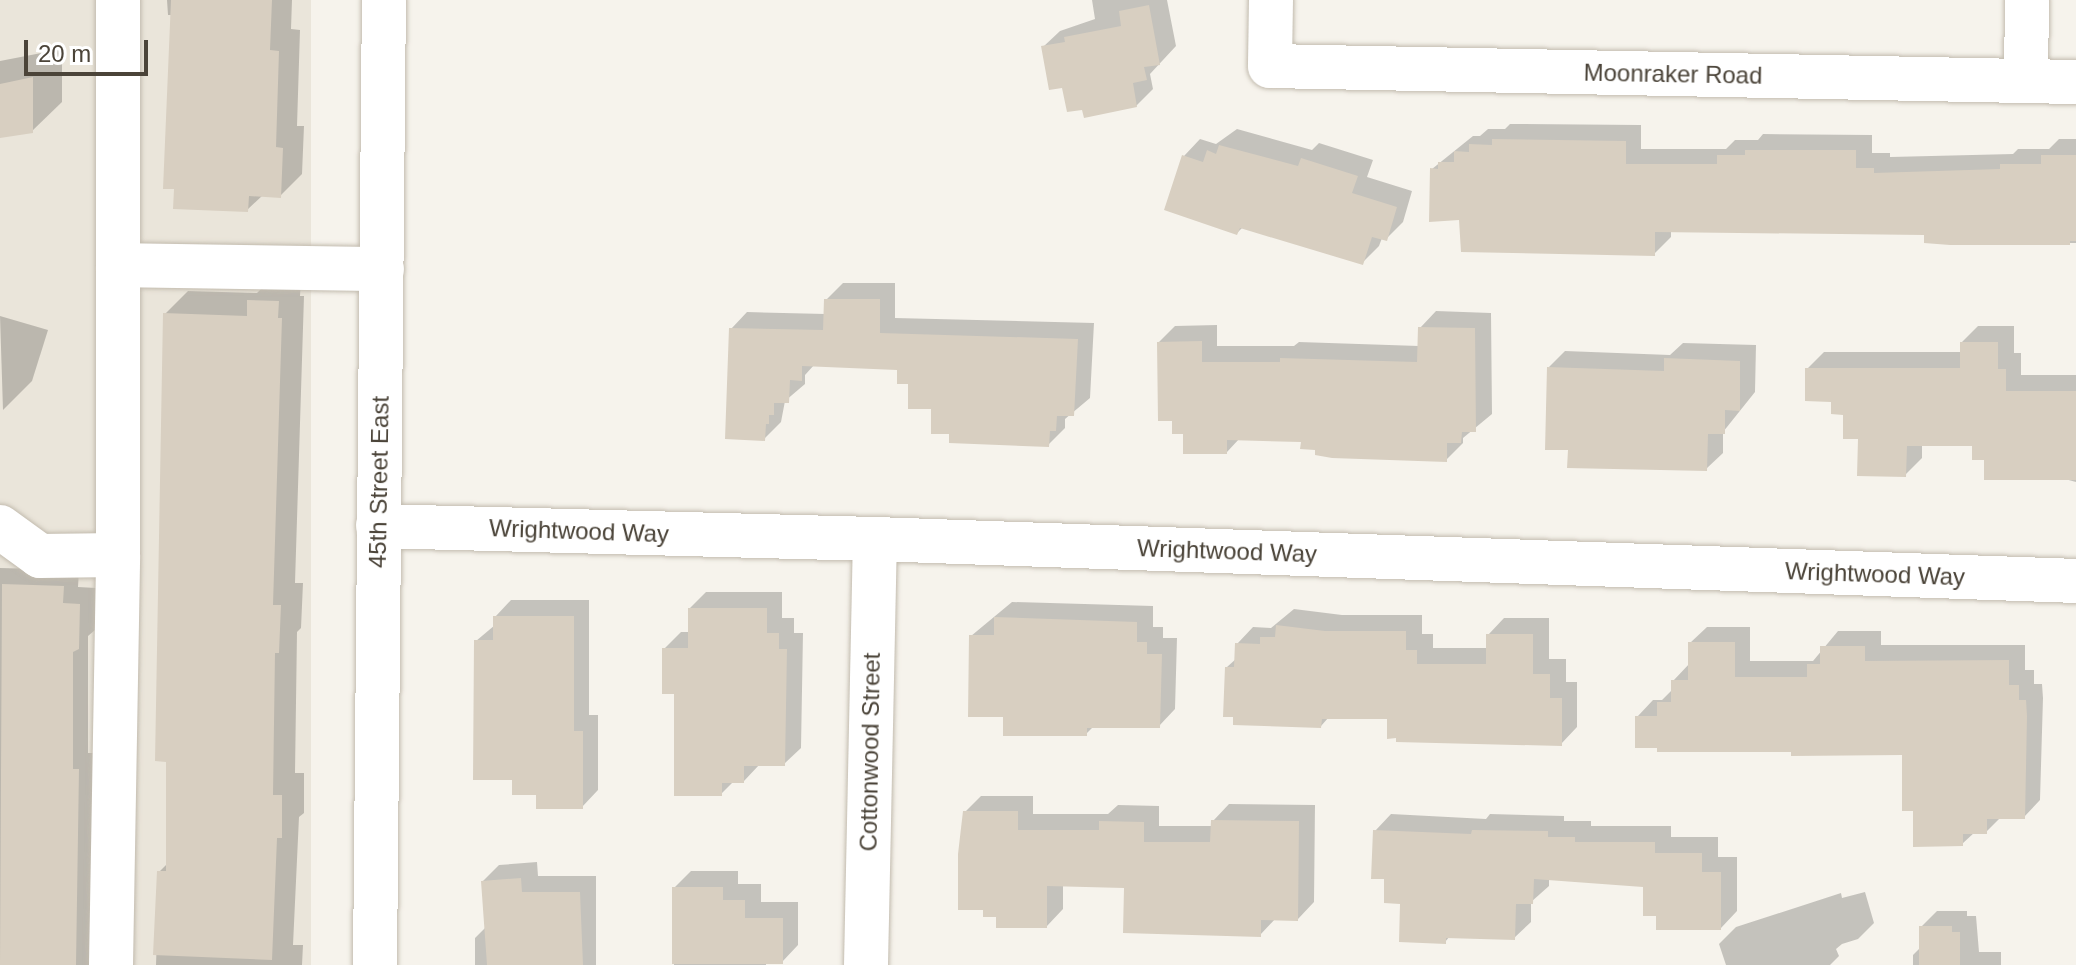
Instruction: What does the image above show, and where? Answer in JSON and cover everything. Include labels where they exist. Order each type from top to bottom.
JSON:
[{"type":"street","points":[[111,965],[118,555],[118,0]]},
{"type":"street","name":"45th Street East","points":[[375,965],[384,0]]},
{"type":"street","name":"Moonraker Road","points":[[1271,0],[1270,66],[2076,82]]},
{"type":"street","points":[[2026,80],[2027,0]]},
{"type":"street","points":[[118,265],[382,269]]},
{"type":"street","name":"Wrightwood Way","points":[[378,526],[875,539],[2076,581]]},
{"type":"street","points":[[0,527],[40,556],[118,555]]},
{"type":"street","name":"Cottonwood Street","points":[[866,965],[875,539]]},
{"type":"shaded area","points":[[0,0],[311,0],[311,965],[0,965]]},
{"type":"building","points":[[171,0],[272,0],[270,50],[279,51],[276,147],[283,148],[281,198],[249,196],[248,212],[173,209],[174,189],[163,189]]},
{"type":"building","points":[[1149,5],[1160,65],[1144,67],[1147,80],[1133,83],[1137,107],[1084,118],[1082,110],[1067,112],[1062,88],[1049,90],[1041,46],[1065,42],[1064,37],[1121,26],[1119,11]]},
{"type":"building","points":[[33,77],[33,133],[0,138],[0,84]]},
{"type":"building","points":[[1492,139],[1626,141],[1626,164],[1717,164],[1717,155],[1745,155],[1745,150],[1856,150],[1856,168],[1874,168],[1874,173],[2000,169],[2000,164],[2041,164],[2041,155],[2076,155],[2076,241],[2070,241],[2070,245],[1950,245],[1924,243],[1924,235],[1655,232],[1655,256],[1461,252],[1459,220],[1429,222],[1430,168],[1438,169],[1438,162],[1454,162],[1454,151],[1469,152],[1469,144],[1492,145]]},
{"type":"building","points":[[1219,145],[1298,166],[1301,158],[1358,176],[1352,193],[1397,207],[1387,241],[1372,237],[1363,265],[1240,228],[1237,235],[1164,210],[1182,155],[1203,162],[1207,150],[1216,154]]},
{"type":"building","points":[[824,299],[880,299],[880,333],[1078,339],[1074,416],[1057,416],[1056,431],[1050,431],[1049,447],[949,443],[949,434],[931,434],[931,409],[908,409],[908,384],[897,384],[897,370],[802,366],[802,381],[790,380],[789,403],[774,403],[774,415],[769,415],[769,424],[766,424],[765,441],[725,439],[729,328],[823,330]]},
{"type":"building","points":[[247,300],[279,301],[278,318],[282,318],[273,605],[281,605],[279,653],[275,653],[273,795],[282,795],[282,838],[277,838],[272,960],[153,955],[157,871],[166,871],[166,762],[155,761],[163,313],[247,316]]},
{"type":"building","points":[[1418,327],[1475,328],[1476,432],[1462,432],[1461,443],[1447,443],[1447,462],[1332,458],[1315,455],[1315,450],[1300,449],[1301,442],[1227,440],[1227,454],[1183,454],[1183,434],[1172,434],[1172,421],[1158,421],[1157,342],[1202,341],[1202,362],[1280,362],[1280,358],[1417,362]]},
{"type":"building","points":[[1960,342],[1998,342],[1998,369],[2006,369],[2006,391],[2076,391],[2076,480],[1984,480],[1984,460],[1972,460],[1972,446],[1907,446],[1906,477],[1857,476],[1858,439],[1843,439],[1843,415],[1831,414],[1831,402],[1805,401],[1805,368],[1960,368]]},
{"type":"building","points":[[1664,358],[1740,361],[1740,411],[1725,410],[1725,434],[1708,434],[1707,471],[1567,468],[1568,450],[1545,450],[1547,367],[1664,371]]},
{"type":"building","points":[[2,584],[64,586],[63,603],[80,604],[79,649],[73,652],[73,769],[79,769],[76,965],[0,965]]},
{"type":"building","points":[[688,608],[767,608],[767,633],[779,633],[779,649],[787,649],[785,766],[744,766],[744,783],[722,783],[722,796],[674,796],[674,694],[662,694],[662,648],[688,648]]},
{"type":"building","points":[[493,616],[574,616],[574,731],[583,731],[583,809],[536,809],[536,795],[512,795],[512,780],[473,780],[474,640],[493,640]]},
{"type":"building","points":[[994,617],[1137,622],[1137,642],[1147,642],[1147,654],[1162,654],[1160,728],[1087,728],[1087,736],[1003,736],[1003,717],[968,717],[969,635],[994,635]]},
{"type":"building","points":[[1276,625],[1325,631],[1406,631],[1406,650],[1417,650],[1417,664],[1486,664],[1486,634],[1533,634],[1533,674],[1550,674],[1550,698],[1562,698],[1562,746],[1396,742],[1396,738],[1387,739],[1387,719],[1322,719],[1321,728],[1233,725],[1233,717],[1223,717],[1225,667],[1234,667],[1235,643],[1260,644],[1260,637],[1275,637]]},
{"type":"building","points":[[1688,642],[1735,642],[1735,677],[1807,677],[1807,664],[1820,664],[1820,646],[1865,646],[1865,661],[2009,660],[2009,685],[2019,685],[2019,700],[2026,700],[2025,819],[1987,819],[1987,834],[1963,834],[1963,846],[1913,847],[1913,811],[1902,811],[1902,755],[1791,756],[1791,752],[1657,752],[1657,748],[1635,748],[1635,716],[1657,716],[1657,702],[1671,702],[1671,680],[1688,680]]},
{"type":"building","points":[[963,811],[1018,811],[1018,830],[1099,830],[1099,821],[1144,822],[1144,842],[1210,842],[1211,820],[1299,821],[1298,921],[1261,920],[1261,937],[1123,933],[1124,888],[1047,886],[1047,928],[996,928],[996,917],[983,917],[983,910],[958,910],[958,854]]},
{"type":"building","points":[[1373,830],[1471,834],[1472,830],[1548,831],[1548,837],[1575,837],[1575,842],[1655,842],[1655,853],[1702,853],[1702,872],[1721,872],[1721,930],[1656,930],[1656,916],[1643,916],[1643,887],[1534,879],[1533,904],[1516,904],[1515,940],[1446,938],[1446,944],[1399,942],[1400,904],[1384,903],[1384,879],[1371,879]]},
{"type":"building","points":[[521,878],[522,892],[580,892],[583,965],[487,965],[481,881]]},
{"type":"building","points":[[672,887],[723,887],[723,900],[745,900],[745,918],[783,918],[783,964],[672,964]]},
{"type":"building","points":[[1919,926],[1952,926],[1952,932],[1960,932],[1960,965],[1919,965]]}]
